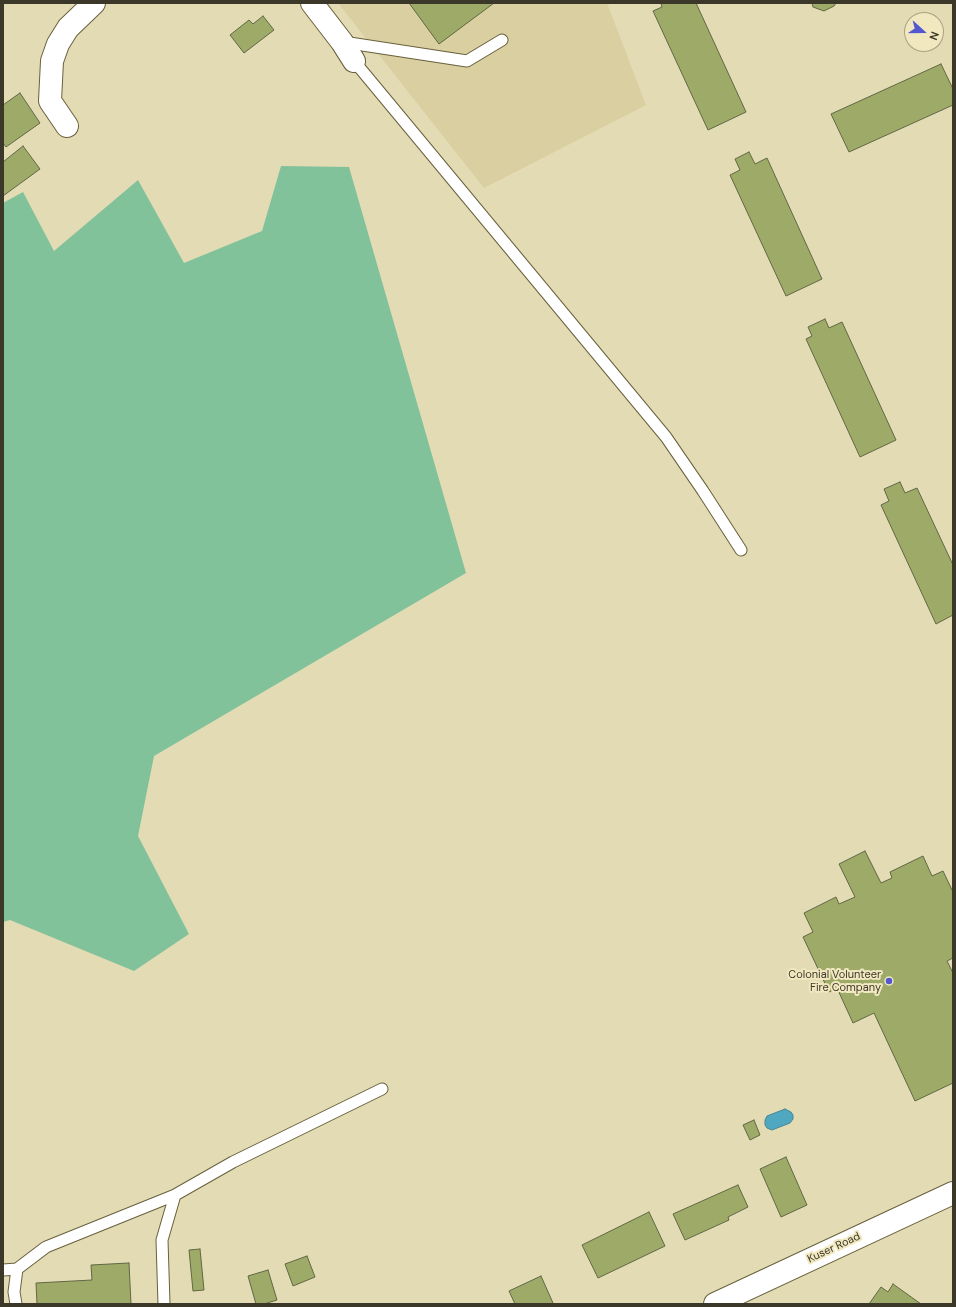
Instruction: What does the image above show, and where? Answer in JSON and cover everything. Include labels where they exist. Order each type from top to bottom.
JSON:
[{"type":"street","points":[[67,126],[50,101],[52,61],[58,44],[68,28],[94,3]]},
{"type":"street","points":[[312,3],[342,42],[354,61]]},
{"type":"street","name":"Kuser Road","points":[[715,1304],[953,1193]]},
{"type":"lane","points":[[342,42],[467,61],[502,40]]},
{"type":"lane","points":[[354,61],[666,437],[741,550]]},
{"type":"lane","points":[[3,1270],[17,1269],[46,1247],[176,1195],[233,1162],[382,1089]]},
{"type":"lane","points":[[164,1304],[162,1240],[176,1195]]},
{"type":"lane","points":[[16,1304],[14,1292],[17,1269]]},
{"type":"shaded area","points":[[338,3],[607,3],[646,105],[484,188]]},
{"type":"green space","points":[[281,166],[349,167],[466,573],[154,756],[138,836],[189,934],[134,971],[10,920],[3,922],[3,203],[23,192],[54,251],[138,180],[184,263],[262,231]]},
{"type":"water","points":[[785,1109],[793,1115],[793,1119],[790,1123],[772,1130],[767,1128],[765,1125],[765,1120],[767,1116]]},
{"type":"building","points":[[409,3],[494,3],[439,44]]},
{"type":"building","points":[[661,3],[696,3],[746,112],[708,130],[653,11],[662,7]]},
{"type":"building","points":[[812,3],[836,3],[834,6],[824,11],[813,7]]},
{"type":"building","points":[[263,16],[274,30],[244,53],[230,35],[249,20],[253,24]]},
{"type":"building","points":[[941,64],[953,89],[953,105],[849,152],[831,114]]},
{"type":"building","points":[[20,93],[40,123],[6,147],[3,143],[3,105]]},
{"type":"building","points":[[23,146],[40,169],[3,196],[3,162]]},
{"type":"building","points":[[749,152],[755,164],[767,158],[822,279],[786,296],[730,175],[740,170],[735,159]]},
{"type":"building","points":[[825,319],[829,328],[842,322],[896,440],[860,457],[806,339],[812,336],[808,327]]},
{"type":"building","points":[[900,482],[905,493],[917,488],[953,565],[953,615],[936,624],[881,505],[889,501],[884,489]]},
{"type":"building","name":"Colonial Volunteer Fire Company","points":[[865,851],[881,883],[892,878],[890,872],[923,856],[932,876],[943,871],[953,892],[953,958],[947,961],[953,973],[953,1083],[915,1101],[874,1013],[853,1023],[837,988],[829,992],[803,937],[813,932],[804,913],[836,897],[839,904],[855,897],[839,864]]},
{"type":"building","points":[[754,1120],[760,1135],[750,1140],[743,1125]]},
{"type":"building","points":[[786,1157],[807,1205],[781,1217],[760,1169]]},
{"type":"building","points":[[738,1185],[748,1207],[728,1217],[729,1220],[685,1240],[673,1214]]},
{"type":"building","points":[[649,1212],[665,1246],[598,1278],[582,1245]]},
{"type":"building","points":[[200,1249],[204,1290],[193,1291],[189,1250]]},
{"type":"building","points":[[307,1256],[315,1277],[293,1286],[285,1264]]},
{"type":"building","points":[[129,1263],[131,1304],[37,1304],[36,1283],[92,1280],[91,1265]]},
{"type":"building","points":[[268,1270],[277,1300],[264,1304],[256,1304],[248,1276]]},
{"type":"building","points":[[541,1276],[553,1303],[515,1304],[509,1291]]},
{"type":"building","points":[[893,1284],[921,1304],[869,1304],[881,1287],[888,1292]]},
{"type":"place","name":"Colonial Volunteer Fire Company","points":[[889,981]]}]
